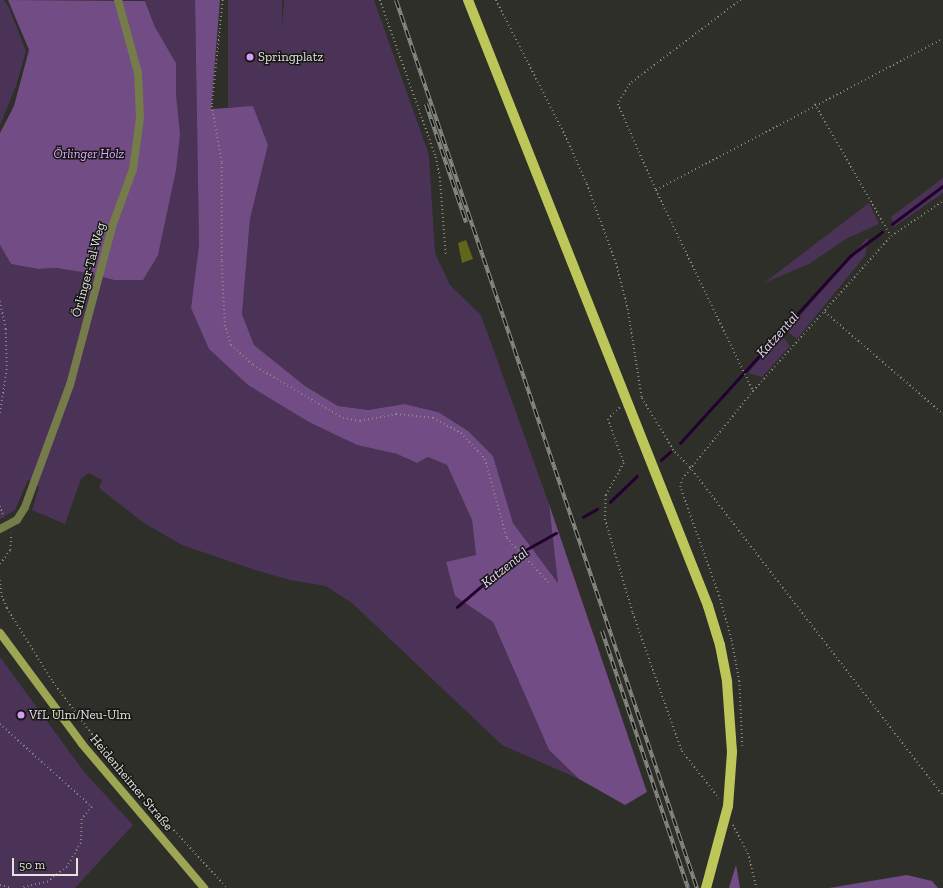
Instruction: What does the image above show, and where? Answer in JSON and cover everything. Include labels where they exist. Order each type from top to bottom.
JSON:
[{"type":"main road","points":[[468,0],[627,405],[708,606],[720,645],[728,682],[732,752],[728,806],[706,888]]},
{"type":"main road","name":"Heidenheimer Straße","points":[[0,633],[82,744],[204,888]]},
{"type":"street","name":"Örlinger-Tal-Weg","points":[[4,528],[17,520],[25,507],[70,385],[112,227],[133,168],[140,118],[138,73],[118,0]]},
{"type":"path","points":[[223,0],[212,106],[222,163],[222,261],[225,325],[231,345],[253,365],[343,418],[360,421],[396,414],[433,418],[461,433],[485,459],[498,495],[507,538],[550,584]]},
{"type":"path","points":[[380,0],[436,157],[440,177],[446,255]]},
{"type":"path","points":[[496,0],[565,135],[587,184],[616,263],[628,309],[642,398],[675,452],[690,467],[943,795]]},
{"type":"path","points":[[741,0],[630,84],[618,104],[656,190],[753,391]]},
{"type":"path","points":[[656,190],[814,104],[943,39]]},
{"type":"path","points":[[814,104],[891,236]]},
{"type":"path","points":[[680,487],[690,467],[753,391],[825,312],[891,236],[943,201]]},
{"type":"path","points":[[0,301],[6,329],[7,368],[0,415]]},
{"type":"path","points":[[825,312],[943,414]]},
{"type":"path","points":[[627,405],[616,410],[608,419],[624,463],[606,495],[605,519],[632,613],[682,751],[720,800]]},
{"type":"path","points":[[0,506],[4,528],[12,536],[10,550],[0,564]]},
{"type":"path","points":[[0,580],[2,596],[7,608],[54,682],[92,734],[128,780],[227,888]]},
{"type":"path","points":[[0,724],[92,807],[82,819],[81,843],[67,868],[48,882],[22,888]]},
{"type":"path","points":[[730,820],[748,853],[757,888]]},
{"type":"path","points":[[0,885],[11,888]]},
{"type":"shaded area","points":[[0,0],[4,0],[9,8],[26,51],[16,86],[0,125]]},
{"type":"shaded area","points":[[145,0],[195,0],[199,245],[191,308],[209,348],[248,385],[357,445],[397,454],[417,463],[428,457],[447,465],[472,520],[476,556],[446,562],[455,596],[493,622],[549,750],[579,779],[502,745],[353,604],[326,586],[290,580],[255,570],[182,545],[144,523],[99,488],[102,480],[89,473],[81,479],[65,524],[32,510],[39,487],[28,480],[15,510],[0,519],[0,245],[11,264],[38,269],[56,268],[88,273],[114,280],[176,95],[176,63],[155,27]]},
{"type":"shaded area","name":"Springplatz","points":[[228,0],[282,0],[282,107],[228,107]]},
{"type":"shaded area","points":[[284,0],[374,0],[429,155],[435,253],[450,285],[481,315],[549,504],[559,584],[513,523],[493,456],[438,412],[404,404],[368,410],[338,406],[305,386],[254,345],[242,314],[250,219],[268,145],[253,106],[276,105]]},
{"type":"shaded area","points":[[943,178],[943,193],[894,227],[891,217]]},
{"type":"shaded area","points":[[869,203],[879,224],[846,239],[809,264],[764,283]]},
{"type":"shaded area","points":[[868,237],[865,256],[797,339],[787,331]]},
{"type":"shaded area","points":[[778,338],[785,339],[790,346],[762,377],[748,373]]},
{"type":"shaded area","name":"VfL Ulm/Neu-Ulm","points":[[0,657],[85,773],[133,825],[75,888],[0,888]]},
{"type":"green space","name":"Örlinger Holz","points":[[8,0],[145,1],[155,27],[176,63],[176,95],[180,135],[176,170],[158,255],[143,280],[114,280],[88,273],[56,268],[38,269],[11,264],[0,245],[0,133],[14,106],[29,50]]},
{"type":"green space","points":[[195,0],[220,0],[211,109],[253,106],[268,145],[250,219],[242,314],[254,345],[305,386],[338,406],[368,410],[404,404],[438,412],[468,431],[493,456],[513,523],[558,583],[549,504],[647,792],[625,805],[579,779],[549,750],[493,622],[455,596],[446,562],[476,555],[472,520],[447,465],[428,457],[417,463],[397,454],[357,445],[309,422],[248,385],[209,349],[191,308],[199,245]]},
{"type":"green space","points":[[736,865],[740,888],[729,888]]},
{"type":"green space","points":[[907,875],[932,881],[938,888],[829,888]]},
{"type":"building","points":[[466,240],[473,259],[462,263],[458,243]]},
{"type":"waterway","name":"Katzental","points":[[892,224],[943,186]]},
{"type":"waterway","name":"Katzental","points":[[680,443],[850,256],[882,232]]},
{"type":"waterway","name":"Katzental","points":[[661,460],[670,452]]},
{"type":"waterway","name":"Katzental","points":[[610,502],[637,476]]},
{"type":"waterway","name":"Katzental","points":[[583,517],[597,509]]},
{"type":"waterway","name":"Katzental","points":[[457,607],[520,553],[556,533]]},
{"type":"railway","points":[[396,0],[697,888]]},
{"type":"railway","points":[[426,104],[466,222]]},
{"type":"railway","points":[[602,631],[688,888]]},
{"type":"place","name":"Springplatz","points":[[250,57]]},
{"type":"place","name":"VfL Ulm/Neu-Ulm","points":[[21,715]]}]
